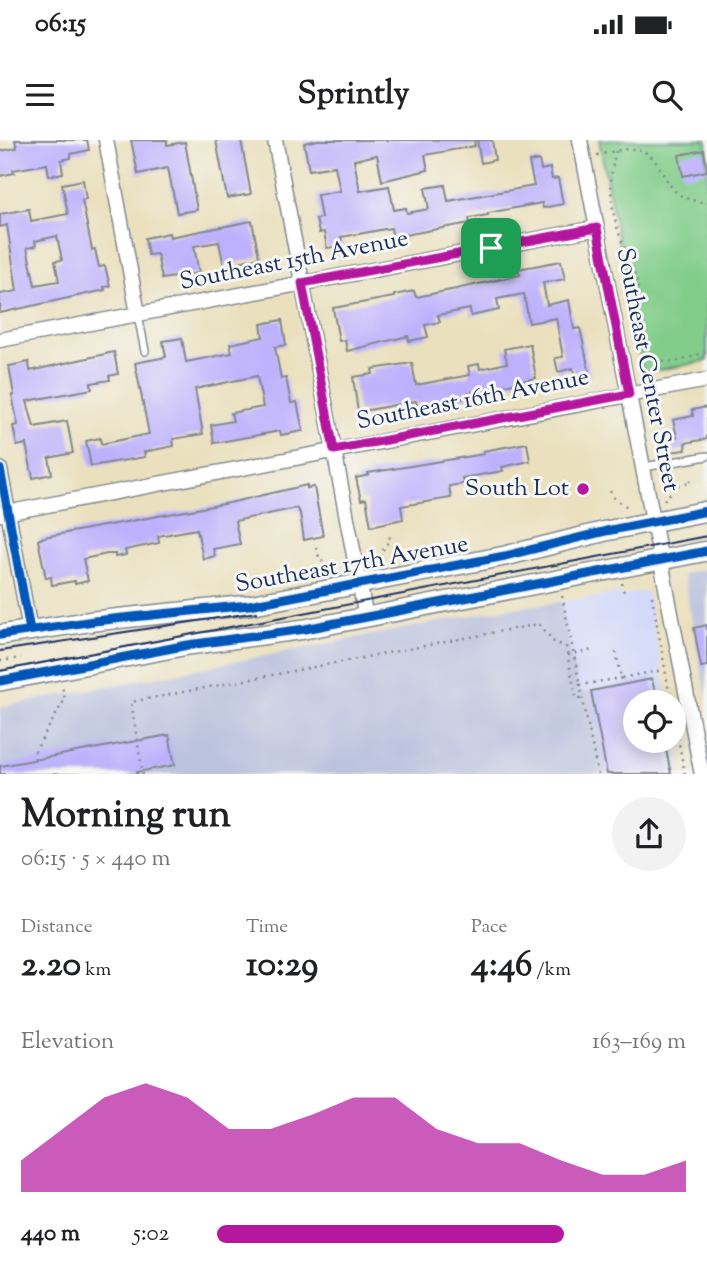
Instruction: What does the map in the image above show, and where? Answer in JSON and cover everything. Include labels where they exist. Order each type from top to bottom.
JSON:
[{"type":"street","points":[[106,140],[138,314]]},
{"type":"street","points":[[275,140],[366,618]]},
{"type":"street","name":"Southeast Center Street","points":[[580,140],[702,774]]},
{"type":"street","name":"Southeast 15th Avenue","points":[[0,340],[597,228]]},
{"type":"street","name":"Southeast 16th Avenue","points":[[4,513],[707,380]]},
{"type":"street","points":[[0,469],[4,513],[30,630]]},
{"type":"street","name":"Southeast 17th Avenue","points":[[0,635],[94,621],[248,605],[505,556],[707,510]]},
{"type":"street","points":[[0,681],[188,645],[273,635],[366,618],[707,551]]},
{"type":"lane","points":[[138,314],[145,351]]},
{"type":"lane","points":[[643,468],[707,456]]},
{"type":"path","points":[[583,157],[637,149],[647,153],[678,194],[707,203]]},
{"type":"path","points":[[616,152],[611,176],[613,208],[636,279],[639,328],[644,344],[656,358],[671,362],[707,351]]},
{"type":"path","points":[[664,500],[678,485],[691,483],[691,476]]},
{"type":"path","points":[[610,491],[612,497],[632,510]]},
{"type":"path","points":[[375,562],[390,539],[388,533]]},
{"type":"path","points":[[316,548],[320,560],[337,569]]},
{"type":"path","points":[[650,586],[669,690]]},
{"type":"path","points":[[564,604],[598,774]]},
{"type":"path","points":[[144,774],[131,702],[539,624],[554,642],[566,646],[576,698],[582,698]]},
{"type":"path","points":[[568,655],[593,650]]},
{"type":"path","points":[[616,652],[622,685]]},
{"type":"path","points":[[0,661],[21,658]]},
{"type":"path","points":[[35,760],[34,753],[65,699],[58,669]]},
{"type":"path","points":[[580,685],[665,670]]},
{"type":"path","points":[[134,754],[139,753]]},
{"type":"path","points":[[681,753],[685,774]]},
{"type":"shaded area","points":[[707,569],[707,701],[683,574]]},
{"type":"shaded area","points":[[647,591],[666,690],[623,690],[623,753],[678,753],[682,774],[607,774],[591,691],[579,693],[561,602],[621,593],[622,596]]},
{"type":"shaded area","points":[[561,602],[579,693],[591,691],[607,774],[0,774],[0,707],[505,609]]},
{"type":"green space","points":[[599,140],[707,140],[707,361],[643,373]]},
{"type":"building","points":[[15,140],[87,140],[89,150],[71,154],[71,158],[61,160],[63,173],[49,176],[47,164],[13,170],[14,173],[0,176],[0,151],[17,148]]},
{"type":"building","points":[[131,140],[167,140],[167,145],[185,142],[197,210],[177,213],[168,168],[138,174]]},
{"type":"building","points":[[216,140],[241,140],[251,194],[227,198]]},
{"type":"building","points":[[318,140],[474,140],[475,146],[425,155],[428,170],[382,181],[377,155],[354,160],[360,191],[389,186],[394,210],[406,208],[407,213],[429,209],[425,188],[445,185],[448,201],[534,186],[529,162],[539,160],[541,170],[550,168],[552,179],[558,178],[563,204],[543,208],[542,203],[488,213],[469,218],[470,223],[405,235],[406,238],[393,241],[391,228],[341,237],[342,246],[327,248],[324,232],[319,233],[316,219],[321,218],[317,195],[340,191],[335,166],[309,170],[304,143]]},
{"type":"building","points":[[477,140],[492,140],[495,160],[481,163]]},
{"type":"building","points":[[704,150],[707,171],[683,176],[679,155]]},
{"type":"building","points":[[83,180],[86,199],[82,200],[92,250],[95,249],[99,267],[105,266],[110,286],[104,287],[105,290],[0,313],[0,294],[17,291],[7,225],[0,227],[0,214],[29,209],[31,221],[68,214],[62,184]],"holes":[[[57,236],[62,260],[55,261],[59,281],[35,285],[27,248],[36,246],[35,241]]]},
{"type":"building","points":[[252,221],[259,257],[224,266],[219,242],[194,246],[199,273],[162,279],[157,254],[148,255],[145,238],[169,233],[170,237]]},
{"type":"building","points":[[561,261],[565,279],[543,283],[547,305],[569,300],[574,329],[580,328],[590,375],[576,378],[573,368],[558,372],[555,358],[563,357],[556,318],[529,323],[524,294],[497,299],[499,310],[471,316],[470,309],[438,315],[440,322],[425,325],[428,337],[409,341],[408,336],[347,351],[345,340],[339,341],[333,308],[414,291],[416,297],[456,289],[520,275],[518,269]]},
{"type":"building","points":[[282,320],[286,345],[275,347],[281,379],[286,378],[291,403],[297,402],[303,431],[281,435],[280,431],[214,443],[211,425],[233,421],[231,413],[263,407],[257,376],[195,389],[203,434],[173,439],[174,446],[144,452],[145,457],[91,466],[86,441],[100,438],[101,444],[149,434],[135,363],[166,357],[163,341],[182,338],[186,362],[232,353],[230,344],[263,337],[261,324]]},
{"type":"building","points":[[530,344],[536,378],[468,393],[469,397],[450,401],[417,405],[416,401],[358,412],[353,377],[373,374],[372,369],[412,363],[416,385],[470,375],[468,366],[479,364],[480,369],[507,363],[504,349]]},
{"type":"building","points":[[114,352],[118,374],[109,376],[110,380],[91,383],[92,389],[27,401],[34,427],[67,421],[73,453],[49,458],[52,474],[33,478],[26,444],[17,446],[13,426],[18,425],[9,366],[29,362],[30,371]]},
{"type":"building","points":[[707,407],[707,439],[685,443],[686,450],[670,452],[669,438],[677,437],[673,420],[693,416],[692,410]]},
{"type":"building","points":[[527,443],[530,461],[502,467],[503,471],[462,478],[463,484],[449,486],[451,498],[401,506],[403,519],[371,526],[366,499],[361,500],[356,478],[369,475],[368,473],[484,454],[483,451]]},
{"type":"building","points":[[307,485],[307,488],[314,487],[323,536],[304,540],[300,513],[296,508],[235,521],[240,544],[213,549],[215,556],[203,559],[197,529],[158,536],[159,543],[125,550],[126,555],[115,557],[115,554],[107,554],[83,559],[88,581],[52,585],[51,577],[46,578],[38,540],[44,537],[229,503]]},
{"type":"building","points":[[707,625],[707,666],[701,667],[694,628]]},
{"type":"building","points":[[652,679],[654,690],[623,690],[623,753],[667,753],[671,774],[607,774],[591,691]]},
{"type":"building","points":[[169,735],[175,765],[137,774],[0,774],[0,766]]},
{"type":"tram line","points":[[0,671],[707,536]]},
{"type":"tram line","points":[[0,651],[257,612]]},
{"type":"cycle path","points":[[0,469],[30,630]]},
{"type":"cycle path","points":[[0,635],[94,621],[249,605],[505,556],[606,531],[707,511]]},
{"type":"cycle path","points":[[0,681],[188,645],[305,629],[707,551]]},
{"type":"place","name":"South Lot","points":[[583,489]]},
{"type":"route","points":[[597,228],[629,394],[334,450],[302,283],[491,248],[597,228]]}]
